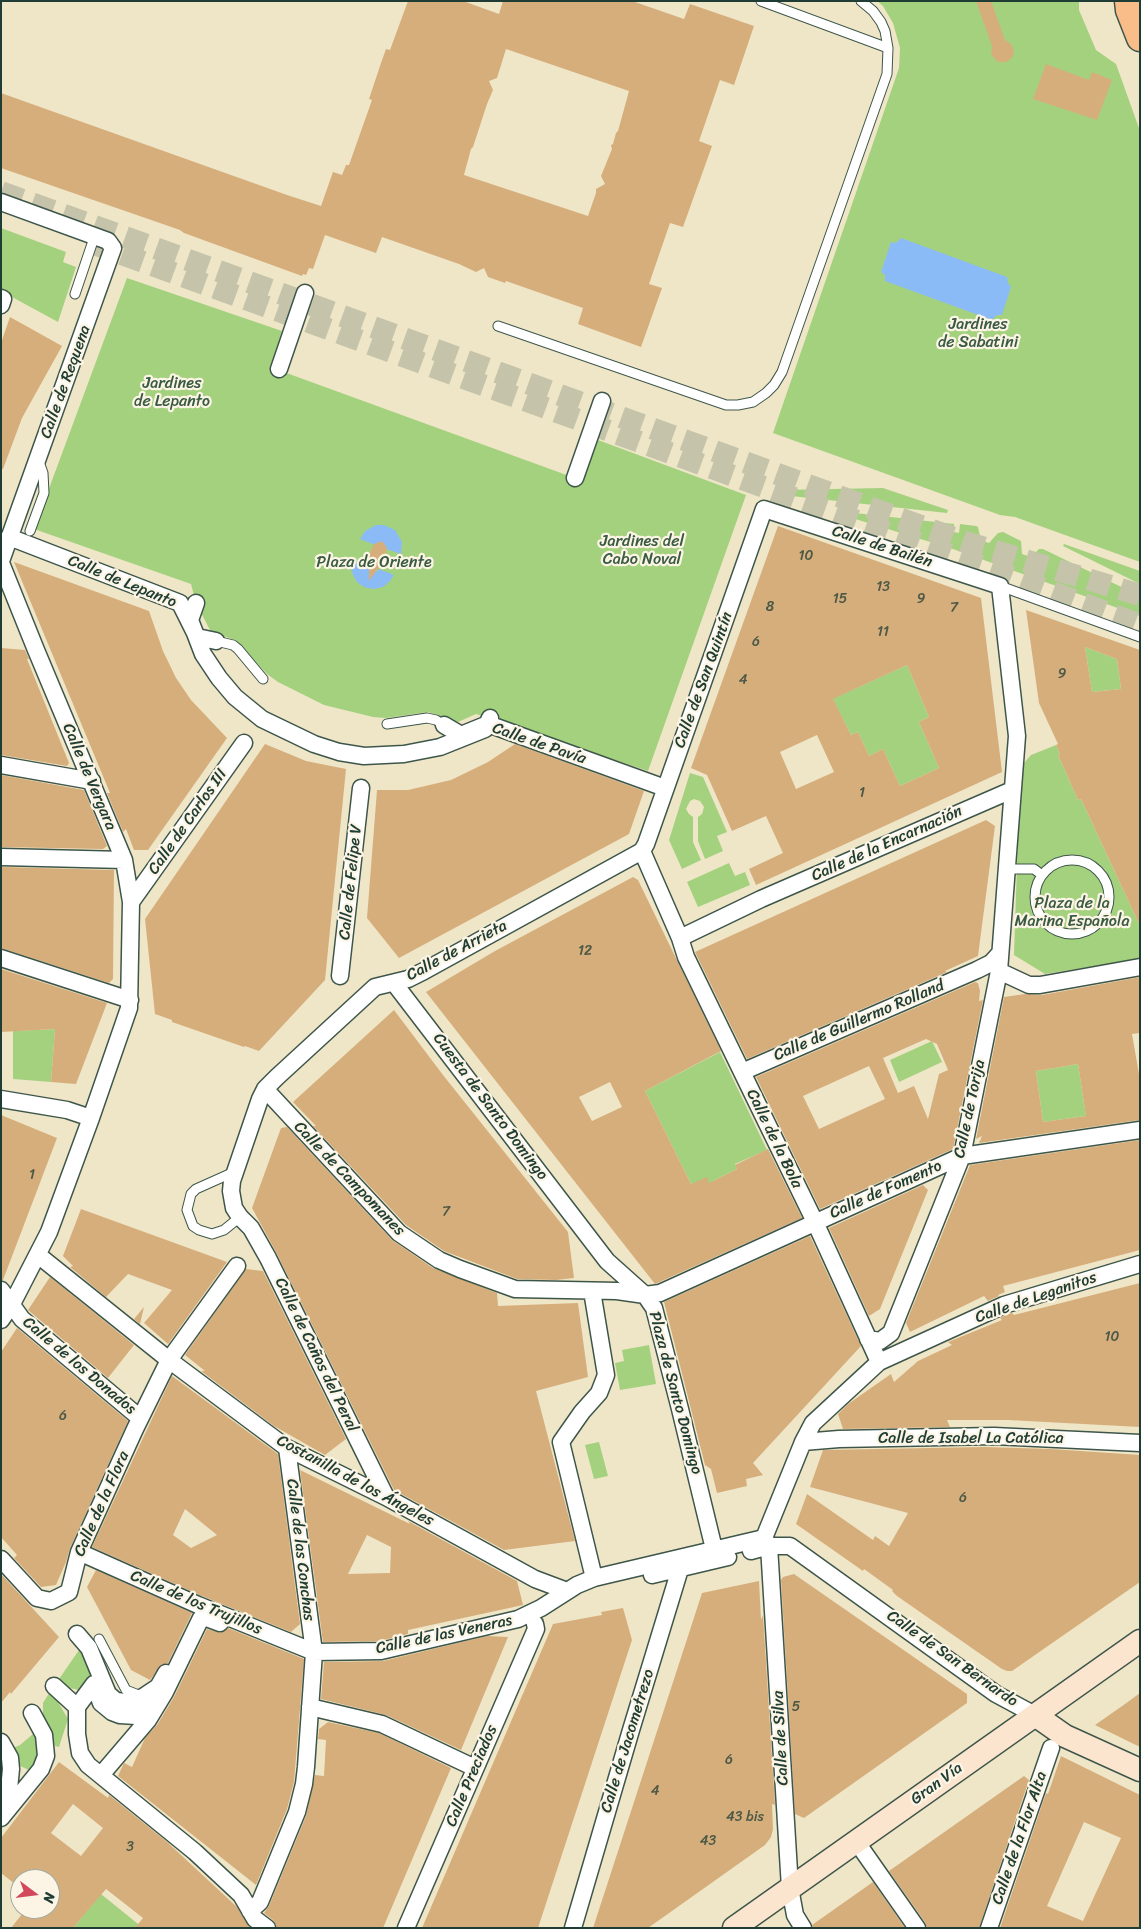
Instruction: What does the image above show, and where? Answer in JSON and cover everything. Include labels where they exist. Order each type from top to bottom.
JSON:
[{"type":"main road","points":[[1130,3],[1140,38]]},
{"type":"street","points":[[1,202],[95,235]]},
{"type":"street","name":"Calle de Requena","points":[[9,537],[113,248],[108,240],[95,235]]},
{"type":"street","points":[[278,370],[305,292]]},
{"type":"street","points":[[575,478],[602,401]]},
{"type":"street","name":"Calle de Bailén","points":[[764,509],[1000,586]]},
{"type":"street","name":"Calle de San Quintín","points":[[642,851],[764,509]]},
{"type":"street","name":"Calle de Vergara","points":[[1,1320],[12,1304],[38,1255],[62,1200],[127,1017],[130,1000],[131,902],[124,860],[1,562],[9,537]]},
{"type":"street","name":"Calle de Lepanto","points":[[9,537],[180,603],[196,637]]},
{"type":"street","points":[[1000,586],[1017,736],[999,971],[1029,985],[1040,985],[1140,967]]},
{"type":"street","points":[[196,603],[190,620],[203,654],[219,678],[235,697],[262,719],[314,744],[339,752],[364,756],[404,754],[440,747],[485,729],[489,721]]},
{"type":"street","points":[[196,637],[216,641]]},
{"type":"street","name":"Calle de Pavía","points":[[444,725],[461,736],[489,721],[665,788]]},
{"type":"street","name":"Calle de Carlos III","points":[[131,902],[244,743]]},
{"type":"street","points":[[1,765],[92,781]]},
{"type":"street","name":"Calle de Felipe V","points":[[340,976],[362,788]]},
{"type":"street","name":"Calle de la Encarnación","points":[[680,938],[762,899],[1012,790]]},
{"type":"street","name":"Calle de la Bola","points":[[642,851],[680,938],[686,957],[815,1222],[879,1362]]},
{"type":"street","name":"Calle de Arrieta","points":[[265,1089],[375,987],[408,979],[424,971],[642,851]]},
{"type":"street","points":[[1,857],[124,860]]},
{"type":"street","name":"Calle de Guillermo Rolland","points":[[742,1072],[977,970],[991,963],[1000,953]]},
{"type":"street","points":[[1,958],[130,1000]]},
{"type":"street","points":[[977,970],[992,980],[995,990]]},
{"type":"street","name":"Calle de Torija","points":[[891,1333],[962,1156],[999,971]]},
{"type":"street","name":"Cuesta de Santo Domingo","points":[[394,983],[586,1232]]},
{"type":"street","name":"Calle de Caños del Peral","points":[[265,1089],[234,1172],[231,1186],[232,1200],[240,1217],[251,1228],[268,1258],[386,1497]]},
{"type":"street","name":"Calle de Campomanes","points":[[265,1089],[399,1233],[439,1260],[477,1276],[515,1288],[626,1291],[645,1295]]},
{"type":"street","points":[[1,1099],[67,1110],[91,1118]]},
{"type":"street","name":"Calle de Fomento","points":[[645,1295],[660,1293],[962,1156],[1140,1130]]},
{"type":"street","name":"Plaza de Santo Domingo","points":[[586,1232],[607,1261],[645,1295],[654,1308],[714,1549]]},
{"type":"street","name":"Costanilla de los Ángeles","points":[[38,1255],[169,1360],[287,1448],[386,1497],[535,1579],[567,1591]]},
{"type":"street","name":"Calle de Leganitos","points":[[879,1362],[1004,1305],[1140,1264]]},
{"type":"street","name":"Calle de la Flora","points":[[1,1559],[37,1598],[50,1601],[68,1592],[79,1552],[140,1418],[169,1360],[237,1266]]},
{"type":"street","name":"Calle de los Donados","points":[[1,1290],[22,1320],[140,1418]]},
{"type":"street","points":[[592,1291],[606,1375],[599,1393],[582,1412],[561,1442],[594,1578]]},
{"type":"street","points":[[868,1339],[880,1341],[891,1333],[903,1351]]},
{"type":"street","points":[[767,1542],[803,1442],[813,1423],[879,1362]]},
{"type":"street","name":"Calle de Isabel La Católica","points":[[803,1442],[839,1439],[994,1436],[1111,1447],[1140,1442]]},
{"type":"street","name":"Calle de las Conchas","points":[[250,1911],[260,1902],[301,1799],[306,1767],[313,1656],[287,1448]]},
{"type":"street","points":[[567,1591],[594,1578],[684,1562],[714,1549],[767,1542]]},
{"type":"street","points":[[567,1591],[767,1542]]},
{"type":"street","name":"Calle de San Bernardo","points":[[767,1542],[790,1546],[996,1694],[1036,1715],[1065,1736],[1140,1770]]},
{"type":"street","name":"Calle de Silva","points":[[767,1542],[790,1888],[795,1915],[803,1928]]},
{"type":"street","name":"Calle de los Trujillos","points":[[79,1552],[313,1656]]},
{"type":"street","name":"Calle de Jacometrezo","points":[[572,1928],[684,1562]]},
{"type":"street","points":[[535,1579],[542,1589],[542,1608]]},
{"type":"street","name":"Calle de las Veneras","points":[[313,1656],[381,1651],[518,1619],[542,1608],[567,1591]]},
{"type":"street","points":[[101,1775],[148,1720],[151,1700],[165,1676],[198,1605]]},
{"type":"street","points":[[267,1928],[256,1920],[241,1895],[195,1852],[88,1765],[80,1753],[77,1734],[77,1707],[94,1684],[101,1702],[112,1712],[120,1715],[136,1716],[151,1700],[203,1617],[313,1656],[375,1658],[503,1632],[507,1632],[508,1635]]},
{"type":"street","name":"Calle Preciados","points":[[406,1928],[536,1629],[535,1624]]},
{"type":"street","points":[[77,1634],[89,1648],[111,1697],[116,1701],[127,1702],[151,1700]]},
{"type":"street","name":"Gran Vía","points":[[734,1928],[1140,1641]]},
{"type":"street","points":[[54,1686],[77,1707]]},
{"type":"street","points":[[310,1707],[382,1724],[475,1768]]},
{"type":"street","points":[[1,1818],[41,1769],[46,1756],[44,1736],[32,1713]]},
{"type":"street","points":[[1,1742],[10,1758],[11,1769],[9,1789],[1,1804]]},
{"type":"street","name":"Calle de la Flor Alta","points":[[989,1928],[1051,1748]]},
{"type":"street","points":[[856,1841],[917,1928]]},
{"type":"lane","points":[[761,1],[888,48]]},
{"type":"lane","points":[[498,326],[726,405],[754,402],[766,393],[774,385],[782,372],[887,74],[888,48],[881,22],[874,11],[861,1]]},
{"type":"lane","points":[[75,294],[95,235]]},
{"type":"lane","points":[[30,531],[44,493],[43,474],[38,458]]},
{"type":"lane","points":[[1000,586],[1140,637]]},
{"type":"lane","points":[[216,641],[233,645],[264,679]]},
{"type":"lane","name":"Calle de Pavía","points":[[387,724],[427,718],[436,720],[444,725]]},
{"type":"lane","points":[[1063,861],[1087,862],[1097,869],[1107,883],[1110,900],[1108,910],[1102,921],[1093,929],[1082,934],[1070,935],[1059,933],[1049,927],[1041,918],[1036,908],[1035,896],[1037,885],[1042,875],[1051,866],[1063,861]]},
{"type":"lane","points":[[1008,869],[1034,869],[1042,875]]},
{"type":"lane","points":[[234,1172],[196,1189],[191,1194],[187,1210],[193,1226],[212,1234],[224,1230],[240,1217]]},
{"type":"lane","points":[[99,1639],[126,1690],[151,1700]]},
{"type":"green space","name":"Jardines de Sabatini","points":[[877,1],[1079,1],[1079,10],[1096,50],[1116,64],[1140,131],[1140,562],[1015,517],[1000,515],[773,433],[899,68],[900,48],[893,23],[883,6]]},
{"type":"green space","points":[[1,228],[66,252],[63,262],[76,267],[58,322],[1,291]]},
{"type":"green space","name":"Plaza de Oriente","points":[[127,278],[282,331],[270,367],[583,481],[598,440],[746,495],[648,771],[476,714],[458,722],[428,712],[386,718],[373,717],[324,705],[278,682],[267,674],[235,640],[211,632],[196,603],[191,584],[34,529]]},
{"type":"green space","points":[[883,488],[948,510],[947,513],[782,495],[779,491],[781,490]]},
{"type":"green space","points":[[837,511],[954,524],[954,532],[959,533],[960,524],[976,526],[978,527],[981,540],[989,543],[998,533],[1003,532],[1021,541],[1022,554],[1031,557],[1039,549],[1043,549],[1140,596],[1140,616],[953,549],[839,514]]},
{"type":"green space","points":[[1064,544],[1140,571],[1140,584],[1063,546]]},
{"type":"green space","points":[[1085,647],[1117,659],[1121,689],[1092,692]]},
{"type":"green space","points":[[907,665],[929,717],[919,722],[939,768],[900,786],[883,749],[869,756],[858,732],[851,735],[832,698],[838,693],[841,695]]},
{"type":"green space","name":"Plaza de la Marina Española","points":[[1056,745],[1060,754],[1058,755],[1078,800],[1081,799],[1140,926],[1140,959],[1045,974],[1014,955],[1020,774],[1024,763],[1031,755]]},
{"type":"green space","points":[[690,773],[703,777],[727,832],[717,836],[723,851],[705,859],[698,841],[698,817],[702,814],[704,807],[700,801],[694,799],[690,801],[686,809],[693,817],[693,842],[701,860],[682,869],[669,840]]},
{"type":"green space","points":[[729,863],[735,876],[745,872],[750,885],[698,907],[687,882]]},
{"type":"green space","points":[[55,1029],[51,1082],[13,1079],[13,1031]]},
{"type":"green space","points":[[932,1041],[942,1062],[899,1082],[890,1060]]},
{"type":"green space","points":[[720,1052],[767,1150],[735,1164],[737,1169],[713,1181],[715,1185],[691,1184],[645,1091]]},
{"type":"green space","points":[[1078,1064],[1086,1116],[1043,1122],[1036,1071]]},
{"type":"green space","points":[[649,1345],[656,1384],[620,1390],[615,1363],[624,1361],[622,1350]]},
{"type":"green space","points":[[599,1442],[608,1476],[594,1479],[585,1445]]},
{"type":"green space","points":[[79,1650],[82,1651],[95,1682],[85,1692],[68,1688],[57,1682]]},
{"type":"green space","points":[[51,1690],[68,1719],[59,1747],[55,1746],[43,1714],[43,1703]]},
{"type":"green space","points":[[33,1734],[41,1748],[31,1771],[16,1764],[13,1748],[20,1745]]},
{"type":"green space","points":[[101,1894],[143,1928],[73,1928]]},
{"type":"water","points":[[901,238],[1007,277],[1011,287],[1002,315],[997,315],[992,320],[885,281],[885,275],[881,272],[891,242],[896,243]]},
{"type":"water","points":[[376,525],[384,525],[395,530],[402,542],[401,554],[386,549],[385,545],[381,542],[375,545],[360,539],[365,531]]},
{"type":"water","points":[[353,560],[367,565],[370,571],[376,572],[379,569],[394,575],[383,587],[373,589],[364,587],[357,582],[353,575],[351,569]]},
{"type":"building","points":[[408,1],[463,1],[499,14],[503,1],[632,1],[684,19],[690,4],[754,26],[734,85],[720,80],[699,141],[712,146],[683,227],[670,223],[649,284],[662,288],[641,347],[578,324],[583,308],[506,281],[505,283],[488,277],[484,268],[476,272],[459,264],[382,237],[376,253],[325,235],[313,269],[309,268],[306,275],[303,274],[302,276],[180,230],[1,168],[1,93],[321,206],[333,172],[342,175],[346,165],[349,165],[372,100],[369,99],[381,63],[386,49],[390,50]],"holes":[[[506,49],[629,91],[618,131],[611,145],[612,149],[601,176],[605,184],[596,189],[588,216],[464,175],[471,149],[493,90],[489,81],[497,78]]]},
{"type":"building","points":[[976,1],[991,1],[1005,40],[1011,44],[1014,51],[1012,58],[1006,62],[998,62],[991,53],[992,46]]},
{"type":"building","points":[[1046,64],[1089,80],[1092,72],[1112,80],[1097,120],[1033,99]]},
{"type":"building","points":[[10,317],[62,346],[22,418],[3,469],[1,469],[1,343]]},
{"type":"building","points":[[778,526],[981,598],[1002,772],[756,885],[749,869],[783,853],[766,816],[732,831],[707,775],[691,768]],"holes":[[[907,665],[929,717],[919,722],[939,768],[900,786],[883,749],[869,756],[858,732],[851,735],[833,699]],[[817,735],[834,772],[796,789],[780,752]]]},
{"type":"building","points":[[382,541],[387,548],[384,560],[369,581],[369,555],[374,544]]},
{"type":"building","points":[[14,562],[149,611],[163,651],[176,678],[191,700],[227,738],[148,850],[134,850],[126,829],[123,832],[107,793],[110,793]]},
{"type":"building","points":[[1026,610],[1140,650],[1140,926],[1081,799],[1078,800],[1058,755],[1060,754],[1056,745],[1058,744],[1039,703]],"holes":[[[1085,647],[1117,659],[1121,689],[1092,692]]]},
{"type":"building","points":[[1,648],[25,650],[69,763],[67,766],[1,755]]},
{"type":"building","points":[[265,744],[306,761],[346,769],[325,980],[259,1051],[172,1022],[172,1020],[155,1014],[145,919]]},
{"type":"building","points":[[515,744],[644,791],[629,834],[399,958],[367,918],[377,790],[408,790],[451,780],[488,762]]},
{"type":"building","points":[[1,775],[84,790],[107,846],[103,849],[1,847]]},
{"type":"building","points":[[986,820],[995,826],[978,956],[945,971],[947,972],[747,1059],[695,952]]},
{"type":"building","points":[[1,867],[114,870],[113,979],[109,983],[1,948]]},
{"type":"building","points":[[633,877],[638,880],[721,1051],[645,1091],[691,1184],[707,1177],[709,1183],[737,1169],[735,1165],[768,1149],[802,1218],[655,1284],[426,992],[495,951]],"holes":[[[610,1082],[622,1107],[592,1121],[579,1097]]]},
{"type":"building","points":[[1,969],[107,1003],[76,1084],[51,1082],[55,1029],[1,1032]]},
{"type":"building","points":[[1140,977],[1140,1033],[1132,1034],[1140,1080],[1140,1120],[979,1143],[982,1136],[976,1139],[1004,997],[1025,994],[1042,995]],"holes":[[[1078,1064],[1086,1116],[1043,1122],[1036,1071]]]},
{"type":"building","points":[[975,982],[978,983],[980,991],[979,1001],[983,1000],[953,1149],[820,1209],[756,1077]],"holes":[[[926,1039],[937,1044],[948,1070],[939,1074],[928,1119],[914,1086],[898,1093],[883,1058]],[[869,1066],[885,1099],[819,1129],[803,1096]]]},
{"type":"building","points":[[394,1010],[443,1075],[568,1232],[574,1278],[556,1280],[517,1279],[444,1251],[406,1225],[313,1126],[316,1126],[293,1102]]},
{"type":"building","points":[[1,1115],[57,1138],[3,1280],[1,1280]]},
{"type":"building","points":[[287,1127],[392,1240],[433,1268],[497,1293],[498,1306],[578,1303],[588,1377],[536,1391],[575,1541],[504,1550],[394,1490],[277,1254],[252,1208],[281,1128]]},
{"type":"building","points":[[1140,1140],[1140,1250],[1003,1286],[1005,1292],[999,1296],[988,1301],[984,1296],[910,1332],[906,1323],[970,1165]]},
{"type":"building","points":[[923,1185],[928,1190],[880,1309],[869,1316],[829,1228]]},
{"type":"building","points":[[81,1209],[227,1262],[168,1344],[144,1323],[172,1290],[128,1274],[106,1297],[70,1267],[73,1266],[63,1256]]},
{"type":"building","points":[[810,1236],[861,1346],[753,1463],[763,1475],[746,1479],[747,1486],[717,1493],[711,1469],[705,1465],[664,1302]]},
{"type":"building","points":[[246,1269],[263,1271],[346,1439],[325,1455],[274,1426],[201,1371],[205,1371],[185,1355]]},
{"type":"building","points":[[50,1277],[134,1345],[108,1378],[28,1310]]},
{"type":"building","points":[[1140,1283],[1140,1427],[1008,1420],[947,1420],[950,1427],[843,1429],[838,1414],[848,1404],[891,1374],[894,1382],[918,1361],[952,1345],[948,1342],[1002,1320],[1000,1318],[1008,1314],[1012,1313],[1014,1315]]},
{"type":"building","points":[[144,1307],[140,1324],[134,1319]]},
{"type":"building","points":[[17,1328],[128,1421],[70,1548],[56,1585],[41,1587],[14,1558],[17,1555],[1,1537],[1,1352]]},
{"type":"building","points":[[172,1376],[278,1454],[300,1624],[291,1632],[202,1596],[92,1547]],"holes":[[[185,1509],[217,1535],[191,1548],[173,1535]]]},
{"type":"building","points":[[984,1447],[1140,1455],[1140,1582],[1012,1671],[1002,1669],[897,1596],[893,1590],[864,1569],[863,1571],[796,1524],[807,1494],[873,1540],[875,1536],[889,1546],[908,1513],[810,1487],[823,1450]]},
{"type":"building","points":[[300,1470],[410,1524],[408,1521],[517,1581],[523,1605],[408,1630],[408,1634],[380,1641],[323,1642]],"holes":[[[367,1535],[391,1547],[390,1573],[348,1574]]]},
{"type":"building","points":[[96,1570],[192,1613],[168,1663],[161,1665],[150,1680],[131,1670],[87,1587]]},
{"type":"building","points":[[1,1574],[59,1637],[11,1694],[10,1692],[1,1703]]},
{"type":"building","points":[[794,1574],[967,1694],[967,1703],[804,1818],[795,1814],[781,1580],[783,1577]]},
{"type":"building","points":[[759,1581],[761,1620],[763,1615],[775,1805],[772,1804],[773,1829],[771,1837],[765,1845],[648,1928],[593,1928],[702,1593]]},
{"type":"building","points":[[623,1608],[632,1640],[538,1928],[422,1928],[553,1624],[602,1615],[601,1612]]},
{"type":"building","points":[[228,1628],[304,1659],[294,1782],[287,1809],[256,1885],[118,1776],[124,1763],[132,1767],[145,1738],[157,1725],[174,1697],[207,1629],[221,1633]]},
{"type":"building","points":[[487,1636],[508,1637],[461,1750],[386,1715],[321,1699],[324,1662],[383,1661]]},
{"type":"building","points":[[1140,1693],[1140,1747],[1095,1725],[1125,1704]]},
{"type":"building","points":[[328,1722],[379,1733],[451,1768],[383,1928],[277,1928],[273,1920],[264,1913],[269,1906],[306,1816],[315,1775],[324,1776],[326,1740],[318,1739],[319,1729]]},
{"type":"building","points":[[1061,1756],[1140,1795],[1140,1928],[1000,1928],[1046,1793],[1048,1794]],"holes":[[[1084,1822],[1121,1838],[1083,1921],[1047,1906]]]},
{"type":"building","points":[[59,1762],[108,1798],[109,1795],[167,1842],[237,1907],[250,1928],[135,1928],[143,1918],[106,1889],[73,1928],[11,1928],[18,1919],[60,1919],[60,1869],[10,1869],[10,1880],[1,1873],[1,1838]],"holes":[[[73,1804],[103,1828],[81,1856],[51,1833]]]},
{"type":"building","points":[[1024,1776],[1029,1780],[979,1928],[927,1928],[925,1922],[889,1871]]},
{"type":"building","points":[[873,1882],[905,1928],[813,1928],[812,1925]]},
{"type":"tunnel","points":[[1,192],[965,542],[1140,595]]},
{"type":"tunnel","points":[[91,243],[1140,625]]},
{"type":"park label","name":"Jardines de Lepanto","points":[[172,393]]},
{"type":"park label","name":"Jardines del Cabo Noval","points":[[642,551]]}]
